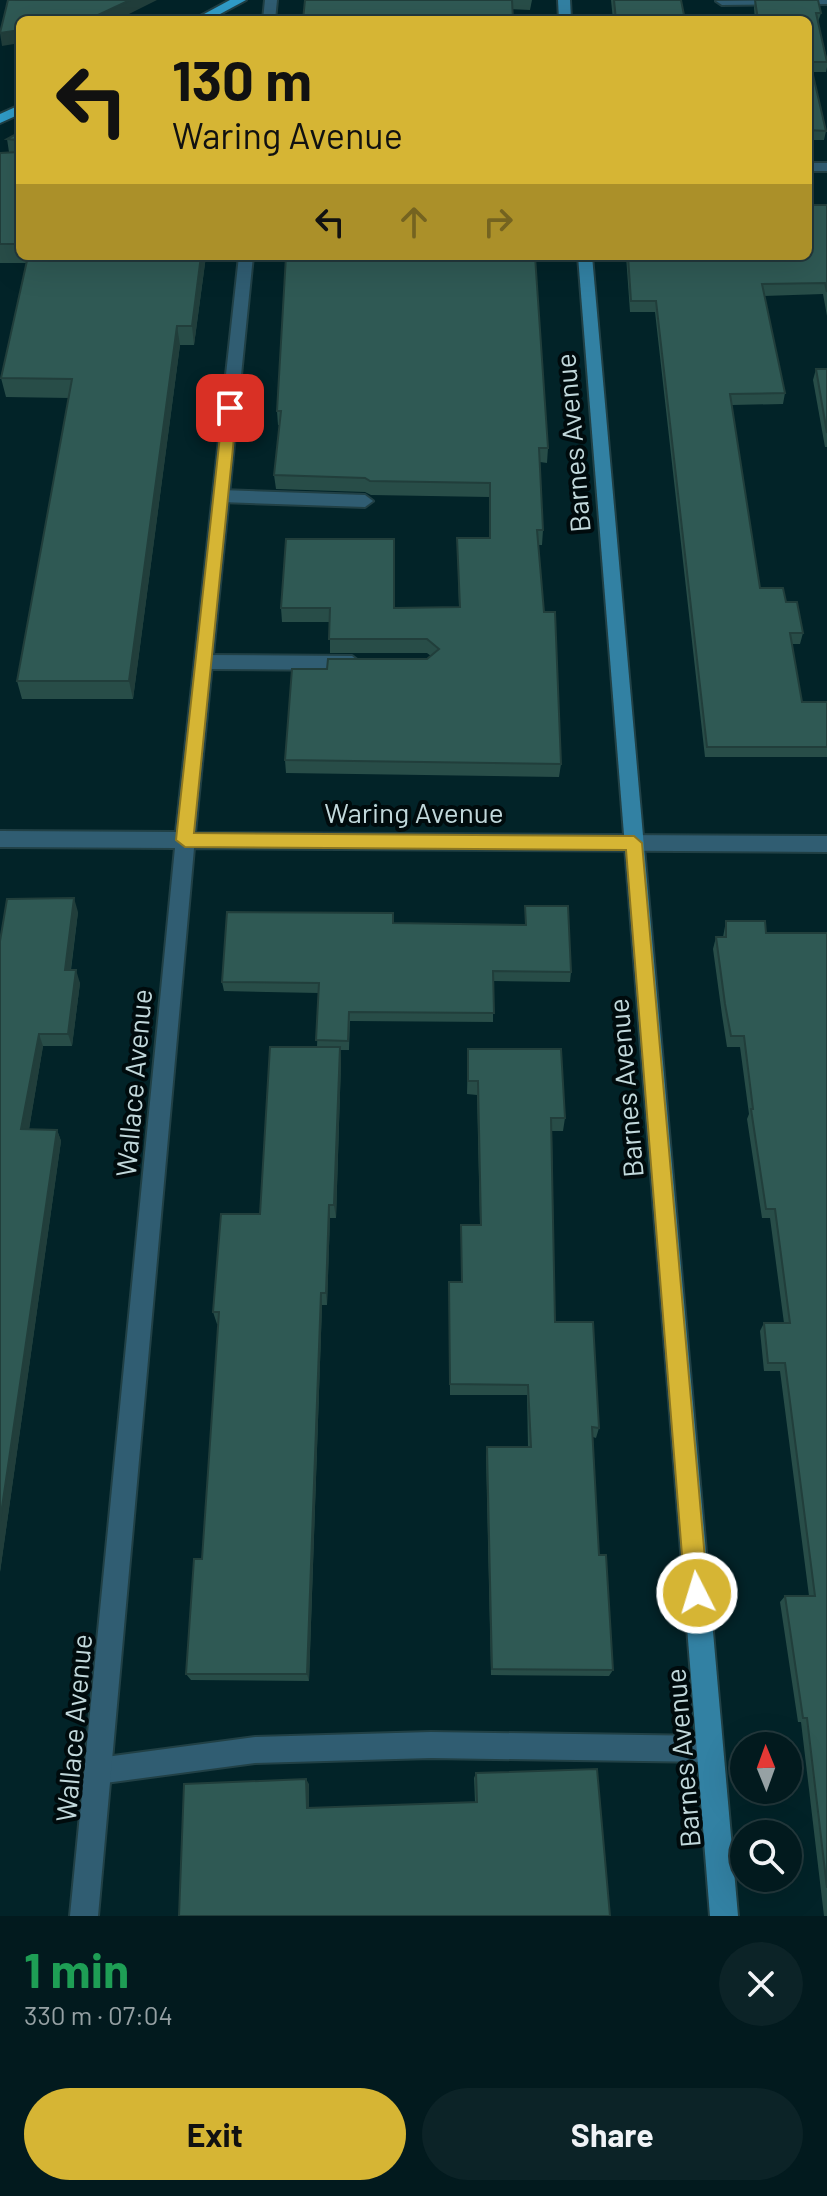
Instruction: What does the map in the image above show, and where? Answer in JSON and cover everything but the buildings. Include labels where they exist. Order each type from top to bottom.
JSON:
[{"type":"main road","points":[[207,16],[240,0]]},
{"type":"street","points":[[722,1],[827,0]]},
{"type":"street","name":"Wallace Avenue","points":[[84,1916],[185,840],[246,260]]},
{"type":"street","name":"Barnes Avenue","points":[[585,260],[724,1916]]},
{"type":"street","points":[[221,496],[365,501]]},
{"type":"street","points":[[204,662],[363,663]]},
{"type":"street","name":"Waring Avenue","points":[[0,839],[827,844]]},
{"type":"street","points":[[98,1771],[255,1750],[431,1745],[710,1749]]},
{"type":"route","points":[[230,408],[185,840],[634,843],[697,1593]]}]
